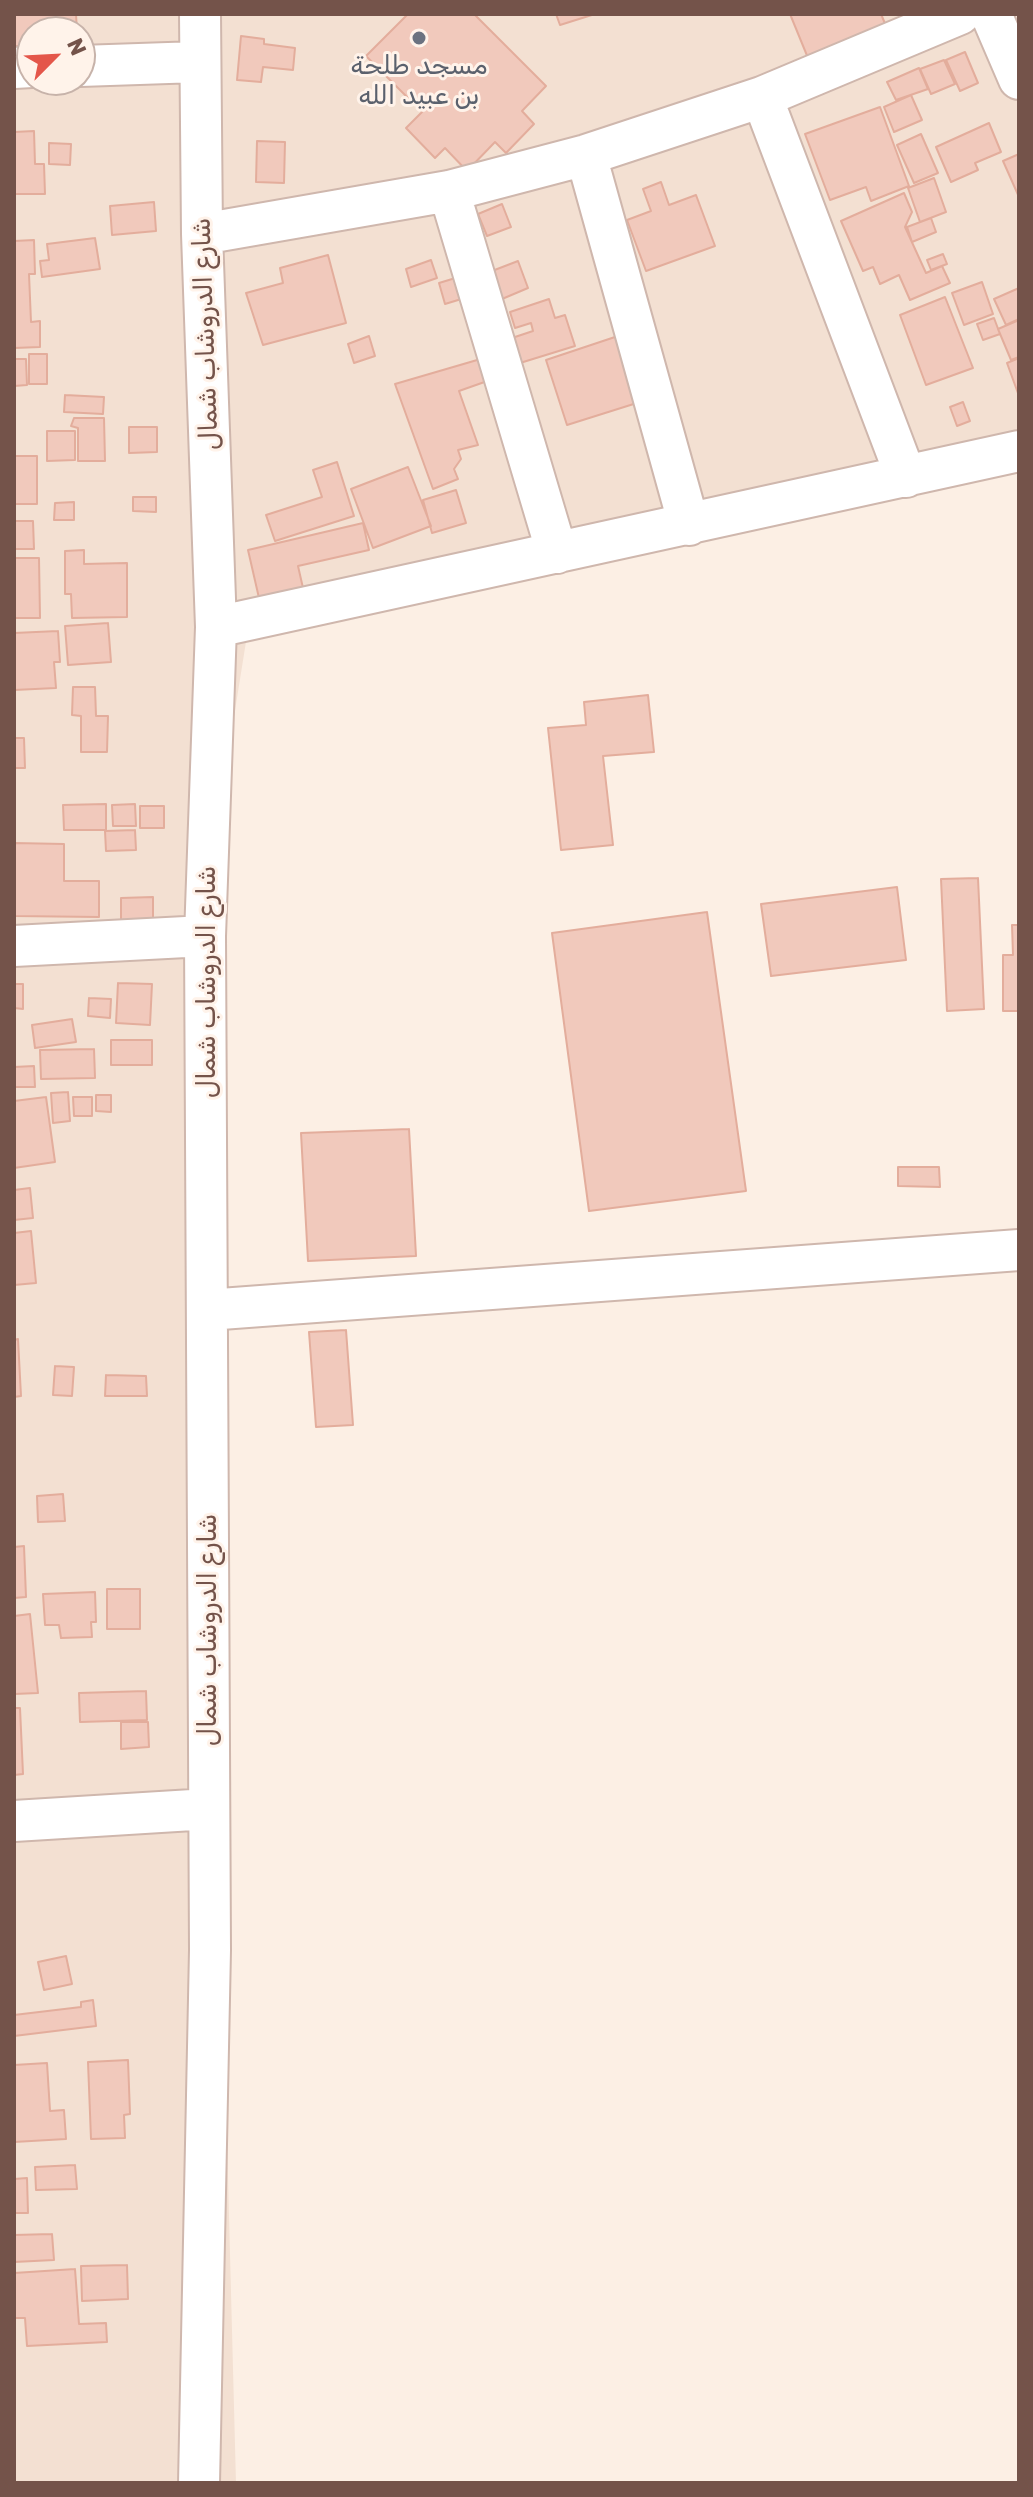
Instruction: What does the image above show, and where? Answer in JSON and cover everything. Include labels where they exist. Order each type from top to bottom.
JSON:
[{"type":"street","name":"شارع الدروشاب شمال","points":[[199,2483],[210,1950],[205,936],[216,627],[202,234],[198,62],[200,14]]},
{"type":"street","points":[[202,234],[449,191],[586,155],[762,97],[960,14]]},
{"type":"street","points":[[991,14],[1019,79]]},
{"type":"street","points":[[96,65],[198,62]]},
{"type":"street","points":[[762,97],[906,477]]},
{"type":"street","points":[[586,155],[689,525]]},
{"type":"street","points":[[449,191],[557,553]]},
{"type":"street","points":[[216,627],[1019,451]]},
{"type":"street","points":[[14,946],[205,936]]},
{"type":"street","points":[[207,1310],[1019,1250]]},
{"type":"street","points":[[14,1821],[209,1809]]},
{"type":"shaded area","points":[[14,14],[1019,14],[1019,447],[249,623],[196,954],[236,2483],[14,2483]]},
{"type":"building","points":[[14,14],[76,14],[16,16],[14,46]]},
{"type":"building","points":[[408,14],[474,14],[546,86],[522,111],[534,124],[506,153],[495,142],[467,171],[445,148],[435,158],[406,128],[422,112],[366,56]]},
{"type":"building","points":[[556,14],[595,14],[560,25]]},
{"type":"building","points":[[790,14],[881,14],[886,26],[808,58]]},
{"type":"building","points":[[241,36],[264,39],[264,44],[295,48],[293,70],[263,67],[261,82],[237,80]]},
{"type":"building","points":[[965,52],[978,83],[960,91],[946,60]]},
{"type":"building","points":[[944,60],[955,84],[931,94],[920,69]]},
{"type":"building","points":[[919,68],[928,89],[896,100],[887,82]]},
{"type":"building","points":[[911,95],[922,120],[894,132],[884,107]]},
{"type":"building","points":[[880,107],[909,186],[871,201],[866,187],[830,200],[805,134]]},
{"type":"building","points":[[989,123],[1001,152],[975,163],[978,170],[951,182],[936,147]]},
{"type":"building","points":[[34,131],[35,164],[44,164],[45,194],[15,194],[14,132]]},
{"type":"building","points":[[921,134],[938,173],[914,183],[897,145]]},
{"type":"building","points":[[257,141],[285,142],[284,183],[256,182]]},
{"type":"building","points":[[49,143],[71,144],[70,165],[49,164]]},
{"type":"building","points":[[1019,154],[1019,197],[1003,161]]},
{"type":"building","points":[[934,178],[946,212],[920,222],[908,188]]},
{"type":"building","points":[[661,182],[669,205],[696,195],[715,246],[646,271],[627,220],[651,211],[643,189]]},
{"type":"building","points":[[904,193],[912,212],[905,227],[926,273],[942,266],[950,283],[910,300],[899,275],[880,284],[873,267],[863,271],[841,221]]},
{"type":"building","points":[[154,202],[156,231],[112,235],[110,206]]},
{"type":"building","points":[[502,204],[511,227],[487,236],[478,214]]},
{"type":"building","points":[[931,218],[936,232],[912,242],[907,227]]},
{"type":"building","points":[[95,238],[100,269],[42,277],[40,261],[49,260],[47,244]]},
{"type":"building","points":[[34,240],[35,274],[29,274],[31,322],[40,321],[40,347],[14,348],[14,241]]},
{"type":"building","points":[[943,254],[947,264],[931,270],[927,260]]},
{"type":"building","points":[[328,255],[346,323],[263,345],[246,293],[283,283],[280,268]]},
{"type":"building","points":[[431,260],[437,278],[411,287],[406,269]]},
{"type":"building","points":[[518,261],[528,288],[502,299],[492,271]]},
{"type":"building","points":[[462,276],[468,297],[445,304],[439,283]]},
{"type":"building","points":[[982,282],[993,314],[964,325],[952,293]]},
{"type":"building","points":[[1019,288],[1019,319],[1006,325],[994,299]]},
{"type":"building","points":[[945,297],[973,368],[926,385],[900,315]]},
{"type":"building","points":[[549,299],[555,318],[565,315],[575,346],[520,363],[512,338],[533,331],[531,323],[515,328],[510,312]]},
{"type":"building","points":[[994,318],[1000,334],[983,340],[977,324]]},
{"type":"building","points":[[1019,320],[1019,357],[1011,360],[998,329]]},
{"type":"building","points":[[369,336],[375,356],[354,363],[348,344]]},
{"type":"building","points":[[618,336],[640,402],[567,425],[546,360]]},
{"type":"building","points":[[29,354],[47,354],[47,384],[29,384]]},
{"type":"building","points":[[484,358],[493,379],[459,391],[478,445],[458,450],[461,459],[454,469],[458,479],[433,489],[395,384]]},
{"type":"building","points":[[1019,358],[1019,396],[1007,363]]},
{"type":"building","points":[[14,359],[26,359],[27,385],[14,386]]},
{"type":"building","points":[[65,395],[104,397],[103,414],[64,412]]},
{"type":"building","points":[[963,402],[970,421],[957,426],[950,407]]},
{"type":"building","points":[[74,418],[104,418],[105,461],[78,461],[78,428],[71,426]]},
{"type":"building","points":[[129,427],[157,427],[157,452],[129,453]]},
{"type":"building","points":[[47,431],[75,431],[75,460],[47,461]]},
{"type":"building","points":[[14,456],[37,456],[37,504],[14,504]]},
{"type":"building","points":[[337,462],[354,516],[275,541],[266,515],[322,497],[313,470]]},
{"type":"building","points":[[408,467],[431,526],[373,548],[351,489]]},
{"type":"building","points":[[456,490],[466,523],[432,533],[423,500]]},
{"type":"building","points":[[133,497],[156,497],[156,512],[133,511]]},
{"type":"building","points":[[74,502],[74,520],[54,520],[55,503]]},
{"type":"building","points":[[14,521],[33,521],[34,549],[14,549]]},
{"type":"building","points":[[363,523],[369,550],[298,566],[303,588],[259,598],[248,550]]},
{"type":"building","points":[[84,550],[84,564],[127,563],[127,617],[72,618],[71,594],[65,594],[65,551]]},
{"type":"building","points":[[14,558],[39,558],[40,618],[14,618]]},
{"type":"building","points":[[108,623],[111,662],[68,665],[65,626]]},
{"type":"building","points":[[58,631],[60,662],[54,662],[56,688],[14,690],[14,633]]},
{"type":"building","points":[[73,687],[95,687],[96,716],[108,716],[107,752],[81,752],[81,716],[72,715]]},
{"type":"building","points":[[648,695],[654,752],[603,756],[613,845],[561,850],[548,728],[586,725],[584,702]]},
{"type":"building","points":[[14,738],[24,738],[25,768],[14,768]]},
{"type":"building","points":[[106,804],[106,830],[64,830],[63,805]]},
{"type":"building","points":[[135,804],[136,826],[113,826],[112,805]]},
{"type":"building","points":[[140,806],[164,806],[164,828],[140,828]]},
{"type":"building","points":[[135,830],[136,850],[106,851],[105,831]]},
{"type":"building","points":[[14,843],[64,844],[64,881],[99,881],[99,917],[14,916]]},
{"type":"building","points":[[978,878],[984,1009],[947,1011],[941,879]]},
{"type":"building","points":[[897,887],[906,960],[771,976],[761,904]]},
{"type":"building","points":[[153,897],[153,921],[121,921],[121,898]]},
{"type":"building","points":[[707,912],[746,1191],[589,1211],[552,933]]},
{"type":"building","points":[[1012,925],[1019,925],[1019,1011],[1003,1011],[1003,955],[1013,955]]},
{"type":"building","points":[[118,983],[152,984],[150,1025],[116,1023]]},
{"type":"building","points":[[14,984],[23,984],[23,1009],[14,1008]]},
{"type":"building","points":[[89,998],[111,999],[110,1018],[88,1016]]},
{"type":"building","points":[[72,1019],[76,1042],[35,1048],[32,1025]]},
{"type":"building","points":[[111,1040],[152,1040],[152,1065],[111,1065]]},
{"type":"building","points":[[94,1049],[95,1078],[41,1079],[40,1050]]},
{"type":"building","points":[[34,1066],[35,1087],[14,1087],[14,1067]]},
{"type":"building","points":[[68,1092],[70,1121],[53,1123],[51,1093]]},
{"type":"building","points":[[96,1095],[111,1095],[111,1112],[96,1111]]},
{"type":"building","points":[[46,1097],[55,1162],[14,1168],[14,1101]]},
{"type":"building","points":[[73,1097],[92,1097],[92,1116],[74,1116]]},
{"type":"building","points":[[409,1129],[416,1256],[308,1261],[301,1133]]},
{"type":"building","points":[[898,1167],[939,1167],[940,1187],[898,1186]]},
{"type":"building","points":[[30,1188],[33,1218],[14,1220],[14,1190]]},
{"type":"building","points":[[31,1231],[36,1283],[14,1285],[14,1233]]},
{"type":"building","points":[[346,1330],[353,1425],[316,1427],[309,1332]]},
{"type":"building","points":[[18,1339],[21,1396],[14,1397],[14,1340]]},
{"type":"building","points":[[55,1366],[74,1367],[72,1396],[53,1395]]},
{"type":"building","points":[[106,1375],[146,1376],[147,1396],[105,1396]]},
{"type":"building","points":[[63,1494],[65,1521],[38,1522],[37,1496]]},
{"type":"building","points":[[24,1546],[26,1597],[14,1598],[14,1547]]},
{"type":"building","points":[[107,1589],[140,1589],[140,1629],[107,1629]]},
{"type":"building","points":[[95,1592],[96,1622],[91,1622],[92,1637],[61,1638],[59,1625],[45,1625],[43,1594]]},
{"type":"building","points":[[30,1614],[38,1693],[14,1694],[14,1616]]},
{"type":"building","points":[[146,1691],[147,1720],[80,1722],[79,1693]]},
{"type":"building","points":[[14,1708],[20,1708],[23,1774],[14,1775]]},
{"type":"building","points":[[121,1722],[148,1722],[149,1747],[121,1749]]},
{"type":"building","points":[[66,1956],[72,1984],[44,1990],[38,1962]]},
{"type":"building","points":[[93,2000],[96,2026],[14,2036],[14,2015],[81,2007],[81,2002]]},
{"type":"building","points":[[128,2060],[130,2114],[124,2115],[125,2138],[91,2139],[88,2062]]},
{"type":"building","points":[[47,2063],[50,2111],[64,2110],[66,2139],[14,2142],[14,2065]]},
{"type":"building","points":[[75,2165],[77,2189],[36,2190],[35,2167]]},
{"type":"building","points":[[27,2178],[28,2213],[14,2213],[14,2179]]},
{"type":"building","points":[[52,2234],[54,2260],[14,2262],[14,2235]]},
{"type":"building","points":[[127,2265],[128,2299],[82,2301],[81,2266]]},
{"type":"building","points":[[75,2269],[79,2324],[106,2323],[107,2342],[27,2346],[25,2318],[14,2318],[14,2273]]},
{"type":"place","name":"مسجد طلحة بن عبيد الله","points":[[419,38]]}]
